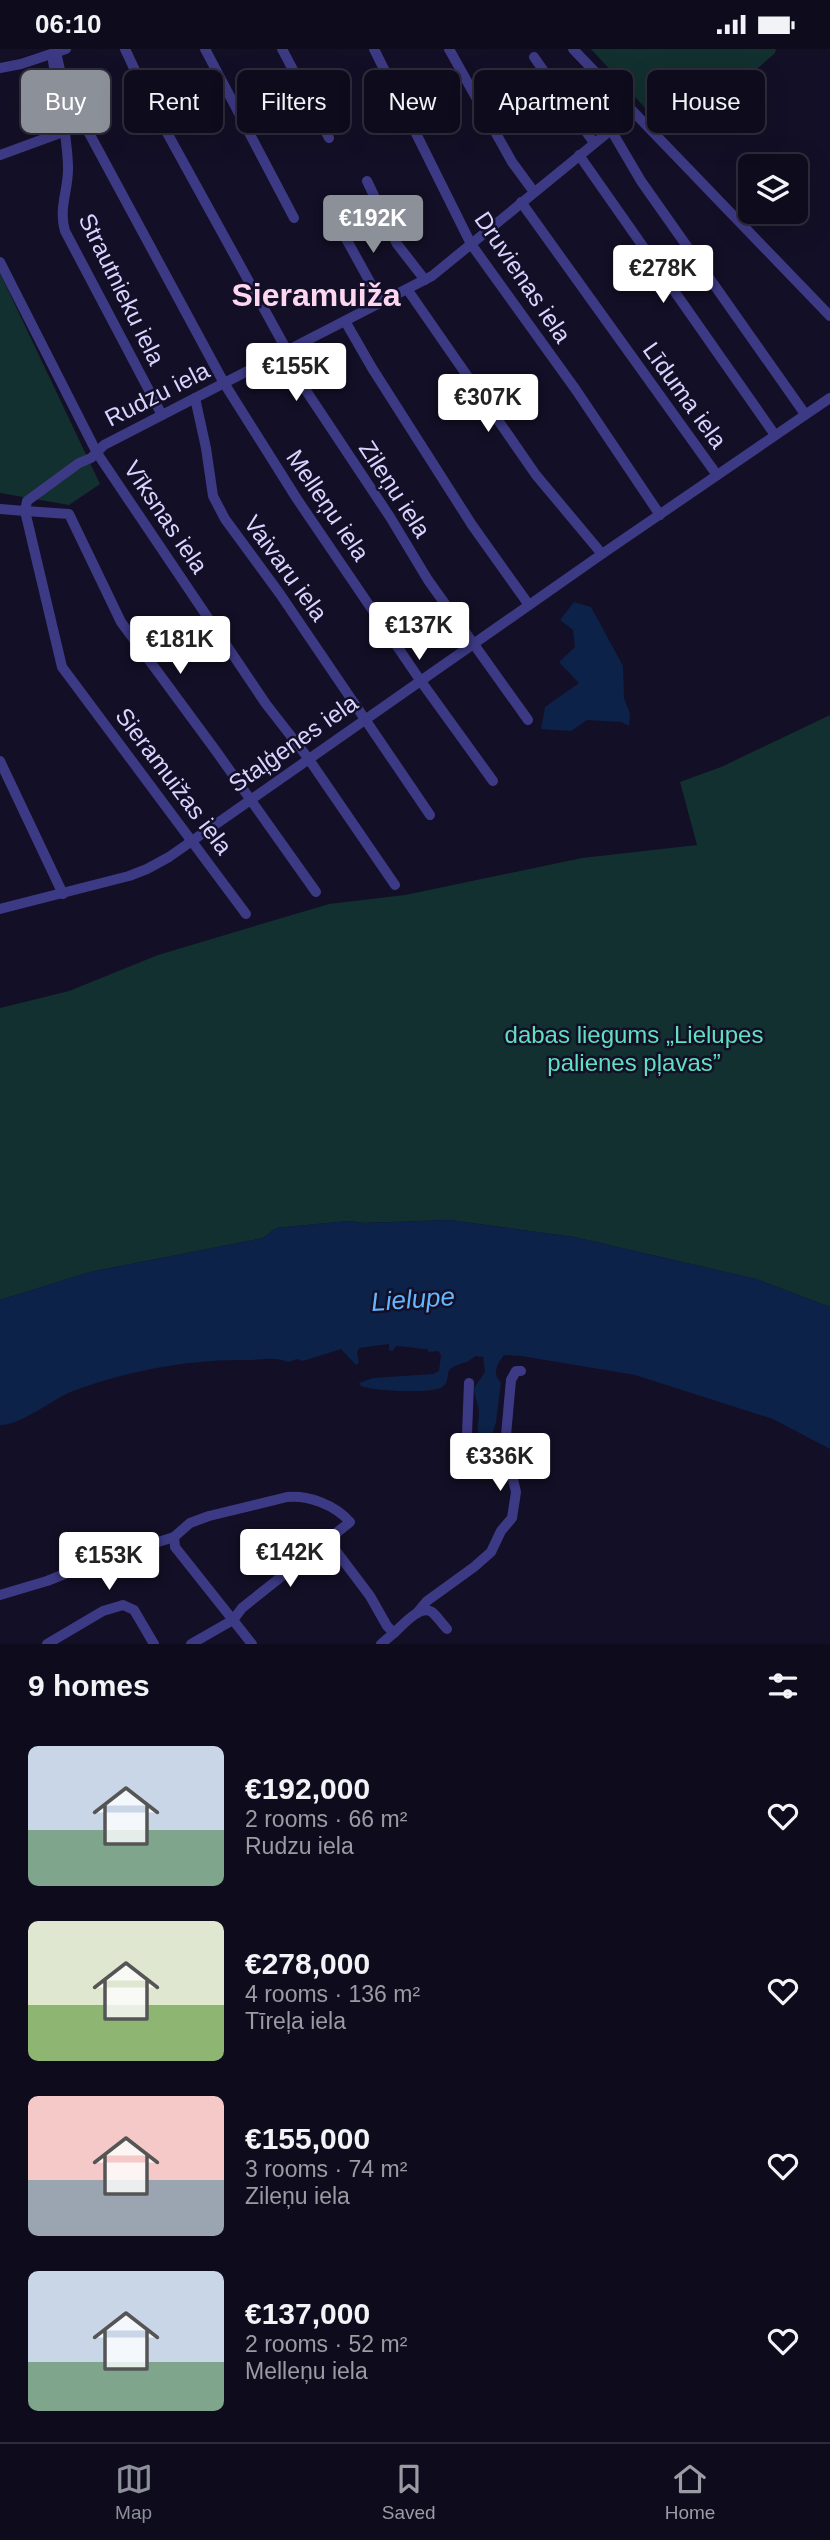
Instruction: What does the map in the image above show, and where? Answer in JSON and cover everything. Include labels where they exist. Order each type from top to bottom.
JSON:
[{"type":"street","name":"Zileņu iela","points":[[125,49],[149,100],[301,383],[390,517],[428,580],[528,720]]},
{"type":"street","points":[[205,49],[294,218]]},
{"type":"street","points":[[282,49],[329,138]]},
{"type":"street","name":"Druvienas iela","points":[[374,49],[471,244],[660,515]]},
{"type":"street","points":[[449,49],[512,162],[534,192]]},
{"type":"street","points":[[573,49],[593,70]]},
{"type":"street","points":[[0,68],[58,52]]},
{"type":"street","name":"Strautnieku iela","points":[[58,52],[59,70]]},
{"type":"street","name":"Melleņu iela","points":[[58,52],[60,70],[82,120],[224,383],[297,499],[420,680],[493,781]]},
{"type":"street","points":[[534,57],[594,143]]},
{"type":"street","points":[[633,112],[830,316]]},
{"type":"street","points":[[0,155],[61,133]]},
{"type":"street","name":"Strautnieku iela","points":[[64,133],[68,183],[61,219],[65,231],[162,415]]},
{"type":"street","name":"Rudzu iela","points":[[25,511],[27,501],[97,453],[104,445],[425,280],[607,133]]},
{"type":"street","points":[[613,133],[641,181],[806,414]]},
{"type":"street","points":[[579,155],[775,435]]},
{"type":"street","points":[[367,181],[397,244],[425,280]]},
{"type":"street","name":"Līduma iela","points":[[521,202],[717,475]]},
{"type":"street","points":[[339,226],[383,301]]},
{"type":"street","name":"Vīksnas iela","points":[[0,263],[97,453],[266,704],[308,758],[395,885]]},
{"type":"street","points":[[407,289],[537,475],[602,554]]},
{"type":"street","points":[[345,321],[472,525],[529,605]]},
{"type":"street","name":"Vaivaru iela","points":[[195,398],[213,495],[225,519],[280,594],[430,815]]},
{"type":"street","name":"Staļģenes iela","points":[[3,909],[147,869],[830,398]]},
{"type":"street","points":[[0,509],[69,515],[121,622],[316,892]]},
{"type":"street","name":"Sieramuižas iela","points":[[25,511],[62,667],[246,914]]},
{"type":"street","points":[[0,761],[63,894]]},
{"type":"street","points":[[0,897],[3,909]]},
{"type":"street","points":[[381,1644],[427,1601],[491,1552],[501,1531],[512,1518],[516,1492],[505,1446],[511,1380],[516,1371],[521,1371]]},
{"type":"street","points":[[469,1383],[469,1438],[505,1446]]},
{"type":"street","points":[[0,1595],[174,1537],[190,1523],[209,1516],[297,1496],[335,1509],[349,1522],[242,1608],[233,1620],[191,1644]]},
{"type":"street","points":[[174,1537],[175,1547],[252,1644]]},
{"type":"street","points":[[327,1539],[394,1633]]},
{"type":"street","points":[[47,1644],[103,1611],[123,1605],[134,1610],[154,1644]]},
{"type":"street","points":[[417,1613],[427,1610],[432,1612],[447,1629]]},
{"type":"green space","points":[[591,49],[776,49],[756,70],[647,70],[647,110],[633,95],[633,70],[610,70]]},
{"type":"green space","points":[[0,273],[100,484],[69,505],[0,493]]},
{"type":"green space","name":"dabas liegums „Lielupes palienes pļavas”","points":[[830,715],[830,1307],[756,1279],[574,1237],[449,1220],[364,1223],[348,1221],[276,1228],[263,1238],[90,1272],[0,1300],[0,1008],[69,991],[158,955],[329,904],[405,895],[582,858],[697,845],[680,782],[721,767]]},
{"type":"water","points":[[574,602],[591,607],[623,666],[624,698],[630,714],[629,726],[621,722],[587,720],[571,731],[541,729],[545,707],[579,683],[559,662],[575,647],[573,630],[560,620]]},
{"type":"water","name":"Lielupe","points":[[449,1220],[574,1237],[756,1279],[830,1307],[830,1449],[773,1419],[635,1375],[504,1355],[496,1368],[496,1376],[501,1382],[492,1435],[479,1436],[479,1409],[474,1388],[485,1372],[483,1357],[475,1356],[454,1367],[448,1372],[445,1384],[436,1389],[402,1391],[361,1386],[359,1383],[373,1378],[433,1374],[439,1371],[441,1355],[438,1351],[396,1346],[393,1351],[389,1350],[389,1344],[359,1348],[359,1363],[356,1365],[341,1349],[303,1361],[268,1359],[203,1362],[136,1372],[73,1391],[27,1417],[0,1425],[0,1300],[90,1272],[263,1238],[276,1228],[348,1221],[364,1223]]},
{"type":"district","name":"Sieramuiža","points":[[316,295]]}]
